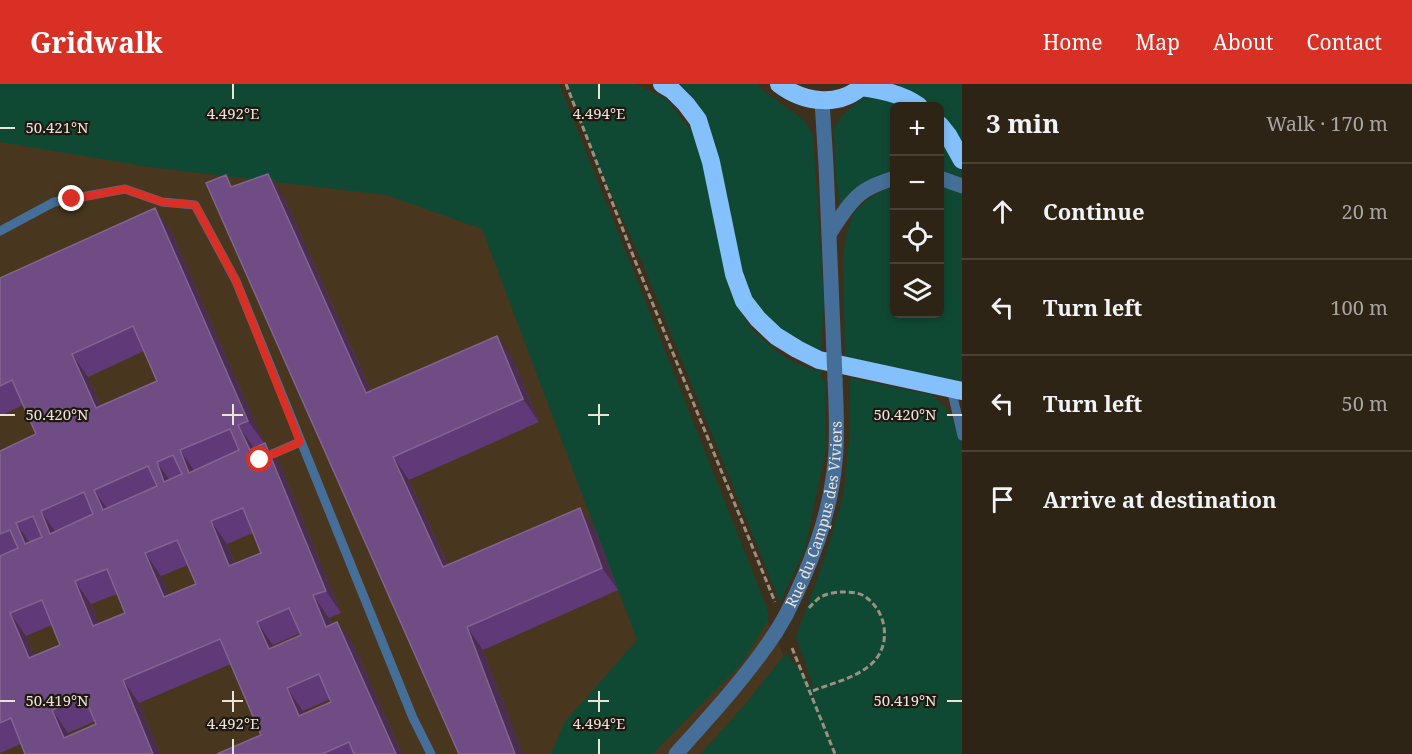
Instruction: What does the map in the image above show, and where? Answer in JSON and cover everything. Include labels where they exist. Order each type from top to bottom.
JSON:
[{"type":"highway","points":[[662,84],[672,90],[698,120],[711,162],[734,274],[744,301],[758,319],[776,336],[819,360],[956,390]]},
{"type":"highway","points":[[779,84],[798,96],[810,100],[822,101],[848,95],[863,86],[898,94],[912,102]]},
{"type":"highway","points":[[944,131],[962,160]]},
{"type":"street","name":"Rue du Campus des Viviers","points":[[676,754],[758,660],[786,615],[815,553],[832,488],[837,430],[822,101]]},
{"type":"street","points":[[829,234],[860,195],[879,183],[890,179]]},
{"type":"street","points":[[944,180],[962,186]]},
{"type":"lane","points":[[0,231],[54,202],[125,189],[162,202],[195,205],[236,281],[413,718],[430,754]]},
{"type":"lane","points":[[956,390],[962,436]]},
{"type":"lane","points":[[260,460],[300,442]]},
{"type":"path","points":[[566,84],[634,258],[775,602]]},
{"type":"path","points":[[804,616],[820,597],[835,592],[852,592],[866,597],[878,609],[885,624],[884,641],[879,655],[870,665],[860,672],[810,692]]},
{"type":"path","points":[[792,648],[835,754]]},
{"type":"shaded area","points":[[0,84],[559,84],[767,608],[768,621],[784,656],[701,754],[0,754]]},
{"type":"green space","points":[[0,84],[559,84],[767,608],[768,621],[742,663],[653,754],[551,754],[564,723],[637,640],[482,229],[386,195],[149,167],[0,142]]},
{"type":"green space","points":[[566,84],[636,84],[666,99],[692,131],[707,168],[735,301],[750,328],[789,360],[821,371],[821,380],[825,380],[826,448],[805,549],[780,602],[640,257],[594,156]]},
{"type":"green space","points":[[676,84],[758,84],[761,89],[805,121],[813,135],[824,302],[821,353],[788,340],[762,316],[744,286],[738,255]]},
{"type":"green space","points":[[897,84],[962,84],[962,144],[944,124],[944,102],[923,102]]},
{"type":"green space","points":[[882,97],[897,102],[890,102],[890,172],[872,179],[844,205],[840,204],[836,179],[834,129],[842,116],[861,99]]},
{"type":"green space","points":[[944,137],[962,165],[962,180],[944,173]]},
{"type":"green space","points":[[890,187],[890,318],[944,318],[944,187],[962,195],[962,382],[929,378],[845,360],[843,255],[847,231],[855,211]]},
{"type":"green space","points":[[850,378],[930,394],[946,408],[962,447],[962,754],[701,754],[748,701],[786,653],[815,691],[796,637],[826,554],[844,492],[849,440]]},
{"type":"building","points":[[268,174],[366,393],[497,336],[523,399],[393,457],[443,567],[580,508],[602,568],[467,627],[515,754],[459,754],[206,183],[226,175],[231,187]]},
{"type":"building","points":[[155,208],[248,421],[238,425],[250,450],[265,443],[326,591],[313,595],[326,627],[337,622],[396,754],[354,754],[349,742],[322,754],[217,754],[261,735],[220,639],[123,680],[153,754],[25,754],[11,718],[0,723],[0,556],[18,548],[10,530],[0,534],[0,451],[36,434],[12,380],[0,386],[0,278]],"holes":[[[133,326],[157,381],[96,408],[72,354]],[[230,429],[239,450],[189,473],[180,450]],[[173,455],[182,474],[164,482],[157,462]],[[148,466],[157,486],[103,510],[94,490]],[[84,492],[93,514],[50,534],[41,511]],[[243,508],[261,553],[229,566],[211,521]],[[33,516],[42,537],[25,544],[16,523]],[[177,540],[196,584],[164,597],[145,553]],[[107,569],[125,613],[93,626],[75,581]],[[42,600],[60,645],[29,658],[10,613]],[[289,608],[301,635],[269,649],[257,622]],[[319,674],[331,702],[299,716],[287,688]],[[84,696],[96,724],[64,738],[52,710]]]},
{"type":"route","points":[[72,199],[125,189],[162,202],[195,205],[236,281],[300,442],[260,460]]}]
